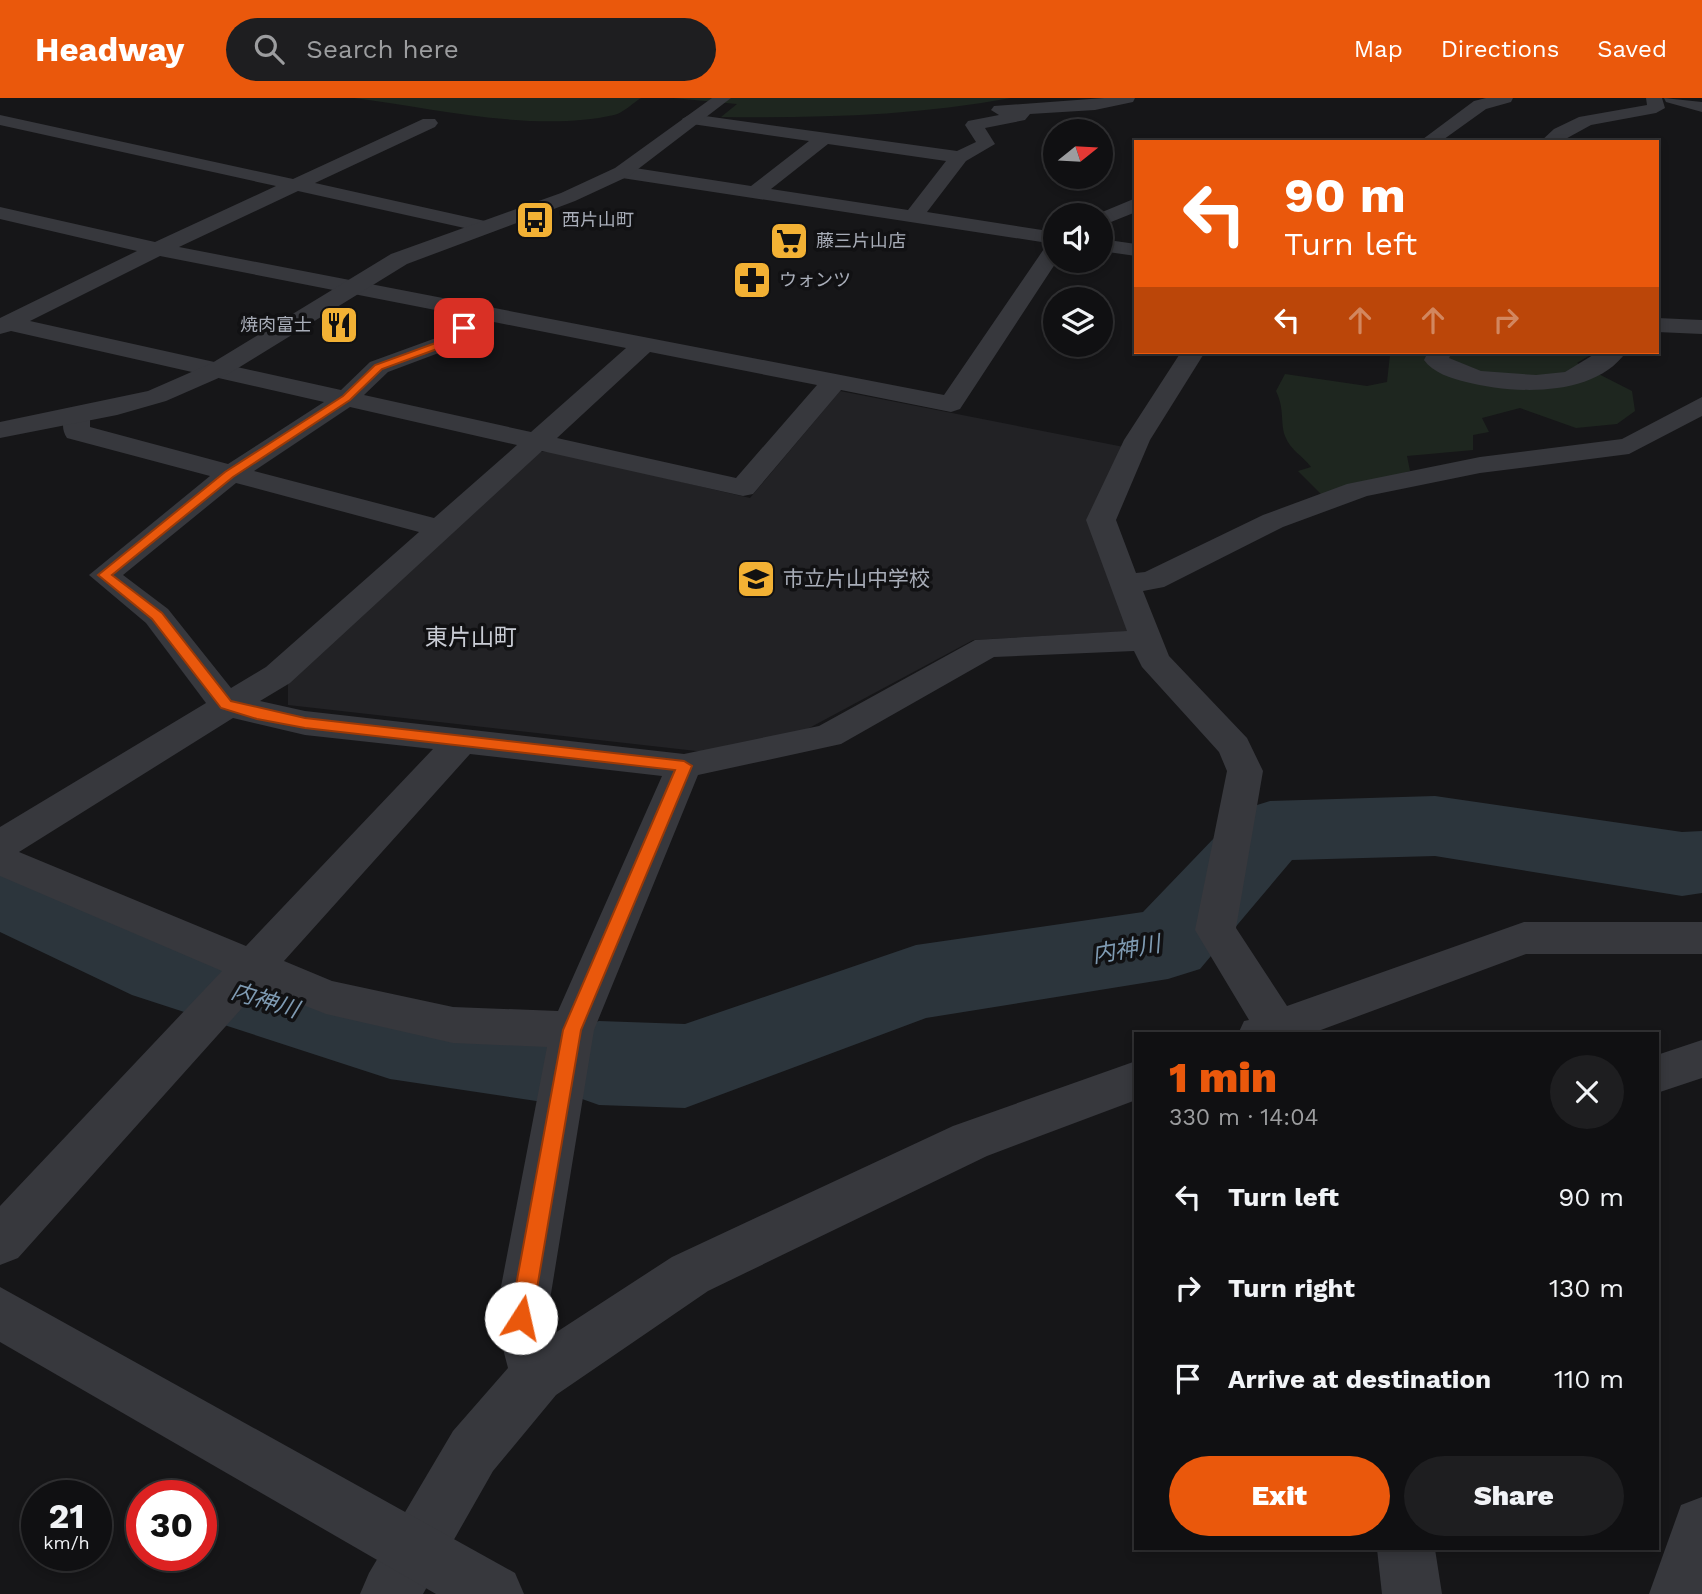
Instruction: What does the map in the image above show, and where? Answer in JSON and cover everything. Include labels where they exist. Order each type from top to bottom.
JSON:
[{"type":"street","points":[[2,429],[76,416],[157,396],[221,369],[399,259],[568,197],[622,172],[723,98]]},
{"type":"street","points":[[985,105],[1003,111],[1024,110],[1095,105],[1126,98]]},
{"type":"street","points":[[1431,140],[1480,105],[1505,98]]},
{"type":"street","points":[[1551,140],[1557,133],[1586,120],[1656,108],[1654,98]]},
{"type":"street","points":[[1672,98],[1702,107]]},
{"type":"street","points":[[914,216],[959,157],[986,144],[974,125],[1018,116],[1024,110]]},
{"type":"street","points":[[691,119],[959,157]]},
{"type":"street","points":[[0,120],[487,227]]},
{"type":"street","points":[[4,325],[157,248],[429,123]]},
{"type":"street","points":[[755,192],[823,139]]},
{"type":"street","points":[[622,172],[1043,236]]},
{"type":"street","points":[[1113,215],[1134,205]]},
{"type":"street","points":[[0,213],[157,248],[833,383],[951,404],[1043,266]]},
{"type":"street","points":[[0,233],[31,221]]},
{"type":"street","points":[[1113,247],[1134,250]]},
{"type":"street","points":[[485,313],[444,343],[379,367],[346,398],[229,475],[104,575],[157,616],[226,705],[305,723],[684,766],[829,736],[987,647],[1147,640]]},
{"type":"street","points":[[4,325],[221,369],[743,488],[833,383]]},
{"type":"street","points":[[1659,325],[1702,327]]},
{"type":"street","points":[[0,845],[278,675],[534,441],[645,344]]},
{"type":"street","points":[[1192,354],[1137,440],[1101,520],[1154,660],[1234,747],[1245,771],[1215,930],[1268,1031],[1524,938],[1702,937]]},
{"type":"street","points":[[1439,354],[1436,360],[1457,374],[1527,382],[1567,379],[1584,372],[1611,354]]},
{"type":"street","points":[[1126,584],[1153,580],[1273,521],[1357,490],[1480,465],[1629,446],[1702,405]]},
{"type":"street","points":[[76,416],[75,432],[229,475],[439,528]]},
{"type":"street","points":[[0,1241],[461,741]]},
{"type":"street","points":[[537,1376],[521,1318],[572,1030],[684,766]]},
{"type":"street","points":[[0,860],[237,985],[326,996],[453,1025],[572,1030]]},
{"type":"street","points":[[1659,1073],[1702,1059]]},
{"type":"street","points":[[403,1571],[473,1451],[537,1376],[690,1273],[970,1141],[1134,1081]]},
{"type":"street","points":[[0,1313],[403,1571],[494,1594]]},
{"type":"street","points":[[1679,1594],[1702,1526]]},
{"type":"street","points":[[1406,1550],[1412,1594]]},
{"type":"shaded area","points":[[354,98],[641,98],[614,115],[551,121],[484,117]]},
{"type":"shaded area","points":[[673,98],[1011,98],[902,112],[721,117],[737,104]]},
{"type":"shaded area","points":[[1592,354],[1577,363],[1632,391],[1635,411],[1617,424],[1576,428],[1520,408],[1482,418],[1489,432],[1473,435],[1473,450],[1407,456],[1410,471],[1324,497],[1298,471],[1311,467],[1285,436],[1276,391],[1285,374],[1367,386],[1387,382],[1390,355]]},
{"type":"shaded area","name":"市立片山中学校","points":[[840,391],[1129,448],[1092,528],[1134,631],[973,640],[785,741],[714,753],[288,705],[288,678],[540,452],[550,451],[750,498]]},
{"type":"waterway","name":"内神川","points":[[599,1063],[685,1066],[835,1014],[916,982],[1168,944],[1270,831],[1435,826],[1682,864],[1702,862]]},
{"type":"waterway","name":"内神川","points":[[0,894],[164,969],[390,1039],[543,1061]]},
{"type":"place","name":"西片山町","points":[[535,220]]},
{"type":"place","name":"藤三片山店","points":[[789,241]]},
{"type":"place","name":"ウォンツ","points":[[752,280]]},
{"type":"place","name":"焼肉富士","points":[[339,325]]},
{"type":"place","name":"市立片山中学校","points":[[756,579]]},
{"type":"district","name":"東片山町","points":[[471,637]]},
{"type":"route","points":[[464,328],[444,343],[379,367],[346,398],[229,475],[104,575],[157,616],[226,705],[305,723],[684,766],[572,1030],[521,1318]]}]
